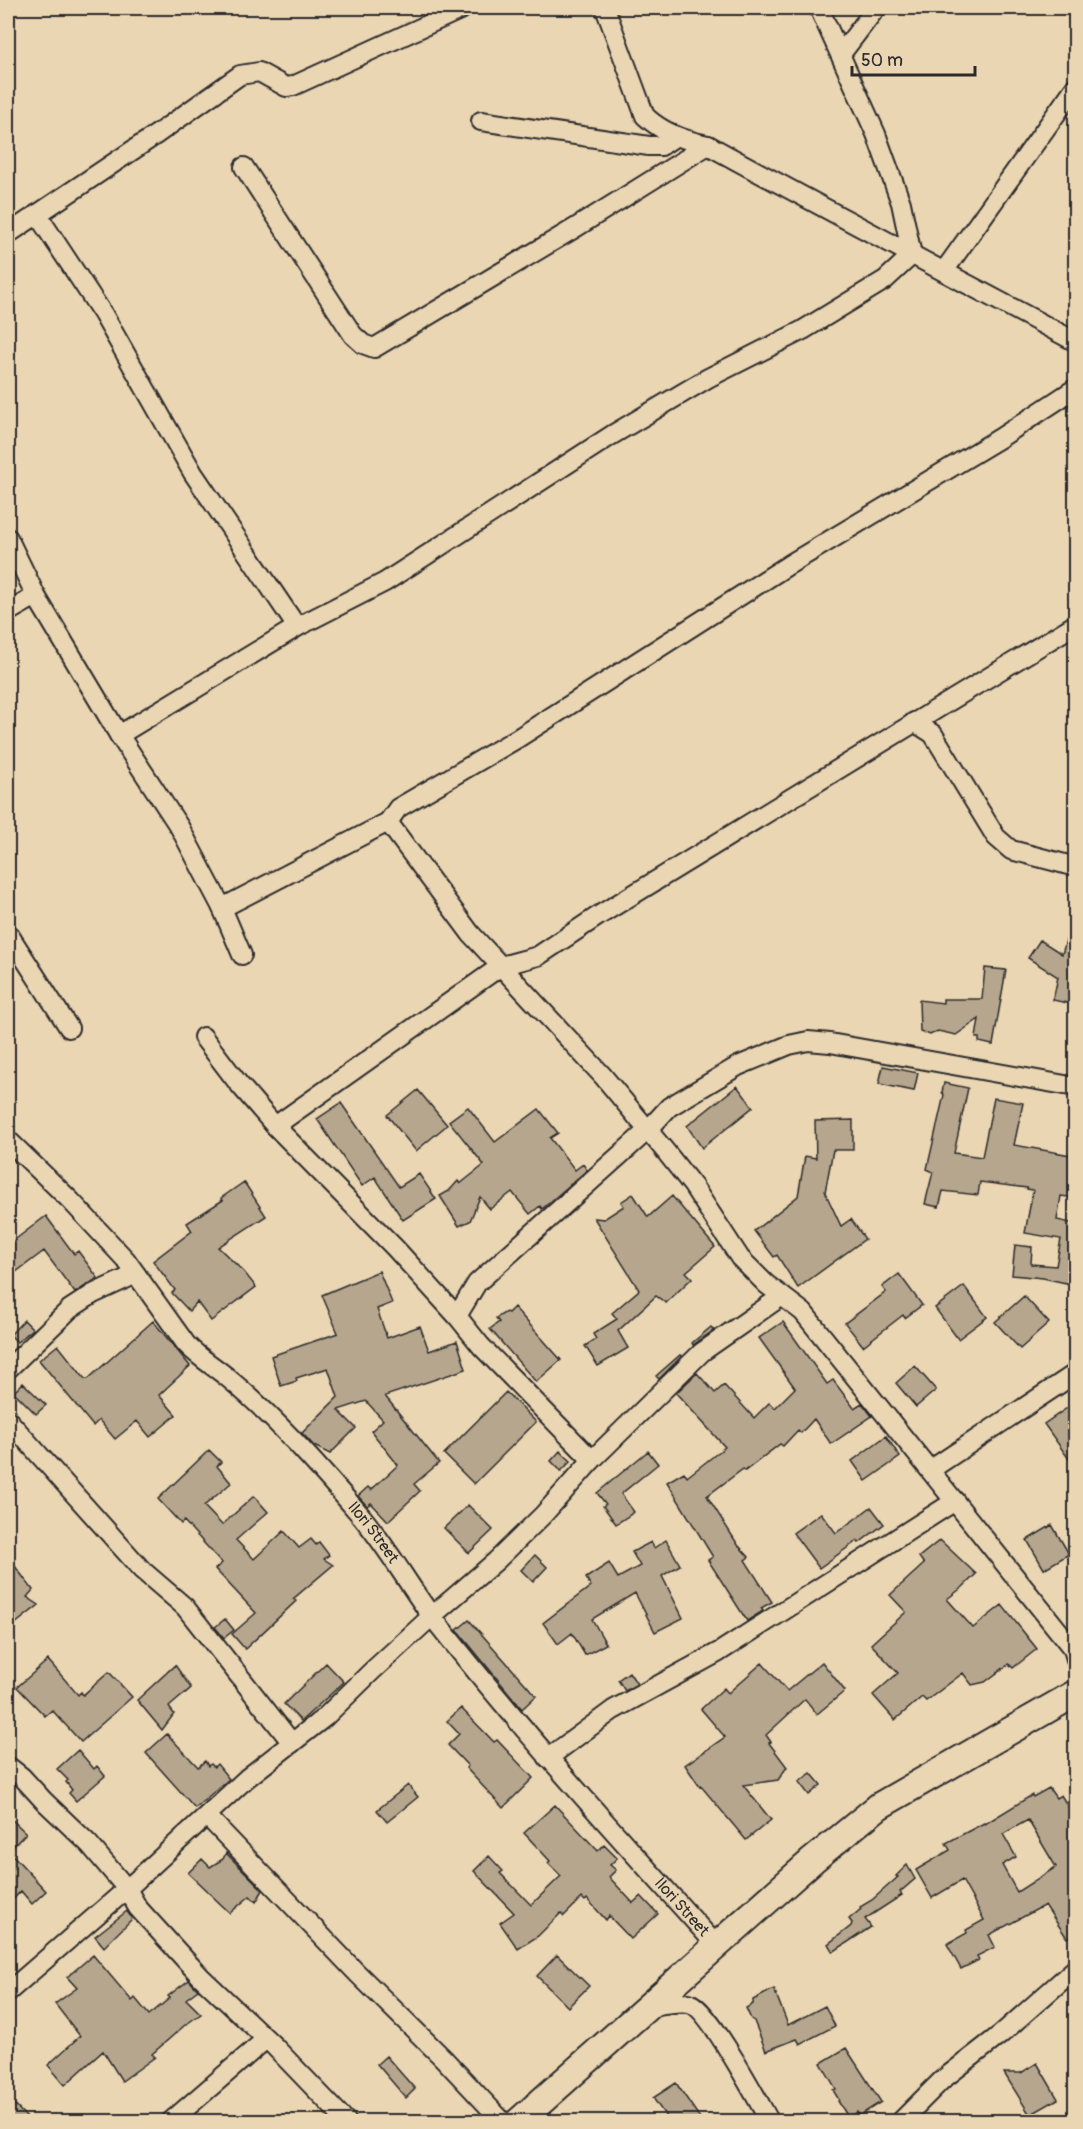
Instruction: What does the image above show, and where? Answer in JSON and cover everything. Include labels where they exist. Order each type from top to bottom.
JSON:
[{"type":"main road","points":[[518,2121],[813,1860],[879,1806],[1076,1693]]},
{"type":"street","points":[[8,234],[240,75],[259,72],[286,87],[293,86],[464,8]]},
{"type":"street","points":[[605,8],[645,116],[655,126],[676,136],[708,145],[1076,342]]},
{"type":"street","points":[[819,8],[876,134],[901,203],[912,255]]},
{"type":"street","points":[[841,54],[876,8]]},
{"type":"street","points":[[944,271],[1076,86]]},
{"type":"street","points":[[481,121],[649,146],[661,146],[676,136]]},
{"type":"street","points":[[244,167],[353,335],[363,344],[374,348],[708,145]]},
{"type":"street","points":[[37,214],[103,314],[194,473],[297,627]]},
{"type":"street","points":[[119,735],[297,627],[385,582],[612,435],[708,378],[804,330],[885,280],[912,255]]},
{"type":"street","points":[[222,908],[388,822],[398,808],[518,738],[790,564],[1000,438],[1076,388]]},
{"type":"street","points":[[8,538],[36,596],[119,735],[180,828],[222,908],[242,955]]},
{"type":"street","points":[[8,612],[36,596]]},
{"type":"street","points":[[274,1126],[501,966],[538,956],[598,916],[1076,624]]},
{"type":"street","points":[[933,735],[939,707]]},
{"type":"street","points":[[914,722],[933,735],[996,837],[1011,850],[1076,867]]},
{"type":"street","points":[[388,822],[471,934],[603,1076],[648,1130],[693,1186],[740,1258],[766,1284],[803,1312],[1073,1649],[1076,1659]]},
{"type":"street","points":[[8,933],[69,1028]]},
{"type":"street","points":[[203,1037],[274,1126],[395,1248],[481,1346],[592,1460]]},
{"type":"street","points":[[457,1316],[477,1283],[648,1130],[669,1107],[738,1066],[789,1045],[808,1041],[830,1043],[1076,1087]]},
{"type":"street","name":"Ilori Street","points":[[8,1140],[71,1201],[126,1260],[196,1355],[228,1377],[358,1512],[381,1540],[432,1616],[548,1758],[717,1946]]},
{"type":"street","points":[[8,1368],[70,1309],[93,1294],[136,1274]]},
{"type":"street","points":[[8,1992],[127,1889],[247,1778],[348,1697],[372,1671],[496,1561],[543,1515],[592,1460],[702,1352],[782,1296]]},
{"type":"street","points":[[930,1470],[1076,1373]]},
{"type":"street","points":[[8,1420],[142,1570],[185,1607],[292,1743]]},
{"type":"street","points":[[548,1758],[613,1710],[719,1652],[955,1501]]},
{"type":"street","points":[[8,1766],[82,1837],[127,1889],[138,1908],[201,1977],[347,2121]]},
{"type":"street","points":[[207,1816],[503,2121]]},
{"type":"street","points":[[900,2121],[942,2080],[1000,2035],[1076,1968]]},
{"type":"street","points":[[645,2007],[690,2003],[699,2009],[721,2038],[770,2121]]},
{"type":"street","points":[[170,2121],[266,2039]]},
{"type":"building","points":[[1072,920],[1076,920],[1076,1005],[1053,1000],[1058,977],[1028,958],[1040,940],[1062,954]]},
{"type":"building","points":[[985,968],[1006,970],[993,1045],[979,1042],[979,1038],[976,1038],[979,1019],[956,1035],[938,1031],[930,1035],[920,1031],[919,1000],[943,1003],[943,999],[982,999]]},
{"type":"building","points":[[883,1066],[918,1073],[914,1091],[879,1084]]},
{"type":"building","points":[[944,1083],[968,1088],[954,1153],[982,1157],[994,1098],[1023,1103],[1014,1145],[1076,1156],[1076,1198],[1061,1196],[1057,1220],[1076,1224],[1076,1264],[1071,1284],[1012,1275],[1015,1245],[1032,1247],[1031,1264],[1056,1266],[1061,1239],[1025,1233],[1033,1190],[980,1182],[978,1195],[943,1191],[939,1207],[925,1204],[933,1172],[927,1169],[944,1095],[942,1092]]},
{"type":"building","points":[[737,1086],[753,1107],[702,1148],[687,1126]]},
{"type":"building","points":[[418,1090],[447,1125],[416,1151],[387,1115]]},
{"type":"building","points":[[341,1103],[399,1187],[419,1174],[436,1199],[403,1220],[375,1177],[362,1186],[317,1119]]},
{"type":"building","points":[[468,1107],[495,1142],[539,1109],[558,1133],[550,1138],[575,1170],[583,1164],[587,1170],[542,1209],[540,1206],[530,1214],[512,1192],[490,1209],[480,1197],[470,1221],[459,1226],[440,1196],[449,1191],[458,1181],[460,1184],[484,1165],[449,1121]]},
{"type":"building","points":[[853,1120],[853,1150],[833,1150],[825,1192],[841,1226],[851,1219],[865,1239],[798,1288],[777,1255],[774,1257],[754,1231],[798,1196],[805,1156],[816,1158],[815,1121]]},
{"type":"building","points":[[244,1182],[266,1216],[218,1247],[256,1287],[211,1321],[197,1302],[189,1311],[172,1293],[175,1290],[153,1261],[192,1231],[187,1223],[223,1200],[221,1198]]},
{"type":"building","points":[[633,1194],[648,1217],[672,1196],[715,1247],[686,1272],[692,1278],[666,1303],[656,1296],[618,1331],[628,1348],[598,1366],[585,1346],[596,1339],[593,1334],[617,1319],[612,1313],[639,1290],[594,1218],[604,1219],[624,1206],[621,1202]]},
{"type":"building","points":[[46,1216],[74,1254],[78,1251],[98,1278],[75,1293],[44,1251],[8,1278],[8,1245]]},
{"type":"building","points":[[379,1271],[392,1303],[377,1309],[387,1338],[420,1326],[429,1351],[457,1341],[466,1369],[385,1396],[439,1463],[414,1484],[420,1491],[388,1521],[371,1503],[367,1506],[358,1496],[368,1487],[371,1490],[398,1465],[371,1431],[383,1420],[366,1401],[338,1410],[356,1428],[330,1454],[314,1446],[302,1433],[338,1397],[328,1368],[296,1378],[297,1381],[281,1386],[271,1356],[338,1333],[322,1295]]},
{"type":"building","points":[[899,1274],[922,1305],[905,1318],[903,1315],[863,1346],[845,1323],[886,1292],[882,1287]]},
{"type":"building","points":[[964,1286],[987,1317],[958,1339],[935,1308]]},
{"type":"building","points":[[1024,1296],[1049,1323],[1020,1349],[995,1322]]},
{"type":"building","points":[[514,1307],[561,1360],[536,1382],[490,1329],[499,1322],[496,1318],[508,1313]]},
{"type":"building","points":[[24,1320],[33,1329],[17,1342],[10,1335]]},
{"type":"building","points":[[153,1321],[190,1366],[159,1395],[176,1415],[150,1437],[137,1421],[115,1439],[99,1420],[93,1426],[39,1360],[58,1345],[85,1379],[88,1379]]},
{"type":"building","points":[[783,1322],[827,1384],[833,1380],[854,1408],[862,1403],[872,1416],[831,1444],[814,1419],[801,1433],[798,1430],[783,1446],[780,1444],[707,1496],[738,1545],[749,1557],[745,1560],[772,1602],[761,1608],[763,1611],[747,1621],[708,1560],[713,1557],[667,1482],[684,1472],[687,1477],[725,1447],[676,1393],[697,1373],[715,1393],[724,1385],[754,1418],[769,1403],[775,1408],[795,1388],[759,1338]]},
{"type":"building","points":[[711,1327],[714,1330],[693,1345],[692,1343]]},
{"type":"building","points":[[680,1355],[682,1356],[659,1379],[656,1376]]},
{"type":"building","points":[[915,1366],[936,1390],[916,1407],[896,1383]]},
{"type":"building","points":[[23,1383],[46,1405],[36,1414],[14,1392]]},
{"type":"building","points":[[506,1392],[536,1422],[474,1484],[444,1454]]},
{"type":"building","points":[[1070,1406],[1076,1413],[1076,1469],[1044,1424]]},
{"type":"building","points":[[886,1436],[900,1457],[866,1481],[852,1461]]},
{"type":"building","points":[[209,1450],[221,1462],[217,1466],[231,1483],[204,1506],[222,1525],[254,1496],[268,1512],[236,1540],[254,1559],[284,1531],[299,1548],[311,1539],[316,1545],[319,1542],[329,1555],[324,1559],[333,1565],[293,1599],[296,1601],[245,1649],[232,1634],[256,1613],[215,1569],[222,1563],[184,1521],[181,1524],[158,1499]]},
{"type":"building","points":[[560,1451],[571,1461],[561,1471],[551,1461]]},
{"type":"building","points":[[648,1451],[658,1464],[621,1494],[634,1512],[616,1524],[603,1506],[606,1504],[597,1493]]},
{"type":"building","points":[[468,1505],[493,1530],[469,1553],[444,1528]]},
{"type":"building","points":[[871,1507],[884,1524],[819,1568],[793,1533],[821,1513],[836,1533]]},
{"type":"building","points":[[1052,1525],[1069,1554],[1044,1569],[1027,1540]]},
{"type":"building","points":[[666,1540],[680,1565],[662,1576],[683,1618],[655,1632],[635,1593],[592,1619],[606,1644],[585,1655],[572,1633],[558,1644],[543,1623],[591,1586],[586,1578],[609,1563],[618,1578],[640,1566],[632,1552],[651,1542],[654,1548]]},
{"type":"building","points":[[940,1540],[976,1574],[947,1599],[973,1628],[1002,1605],[1037,1649],[1013,1668],[1009,1664],[985,1682],[972,1685],[963,1673],[926,1701],[922,1697],[895,1720],[873,1695],[898,1673],[871,1644],[906,1612],[890,1595],[924,1564],[919,1557]]},
{"type":"building","points":[[535,1555],[547,1567],[533,1582],[521,1570]]},
{"type":"building","points":[[8,1557],[33,1590],[27,1597],[39,1605],[15,1624],[8,1615]]},
{"type":"building","points":[[225,1619],[234,1630],[224,1638],[215,1627]]},
{"type":"building","points":[[469,1620],[536,1696],[522,1709],[457,1630]]},
{"type":"building","points":[[48,1660],[78,1695],[81,1692],[83,1695],[109,1672],[132,1697],[81,1742],[52,1710],[45,1716],[17,1687]]},
{"type":"building","points":[[822,1662],[845,1691],[817,1714],[805,1699],[766,1735],[771,1742],[769,1743],[787,1767],[778,1780],[743,1785],[771,1820],[746,1840],[700,1787],[685,1765],[725,1737],[701,1709],[724,1688],[728,1693],[762,1663],[787,1691]]},
{"type":"building","points":[[326,1663],[344,1682],[301,1721],[284,1704]]},
{"type":"building","points":[[175,1665],[191,1688],[169,1707],[174,1714],[162,1730],[137,1700]]},
{"type":"building","points":[[629,1672],[637,1684],[625,1691],[618,1680]]},
{"type":"building","points":[[461,1708],[494,1742],[497,1740],[533,1778],[503,1808],[448,1745],[459,1734],[447,1721]]},
{"type":"building","points":[[167,1734],[198,1767],[205,1761],[208,1766],[211,1764],[214,1767],[217,1764],[229,1779],[195,1808],[146,1753]]},
{"type":"building","points":[[78,1750],[94,1769],[97,1766],[105,1776],[76,1801],[69,1793],[72,1790],[66,1782],[68,1780],[57,1769]]},
{"type":"building","points":[[811,1773],[821,1785],[809,1795],[799,1782]]},
{"type":"building","points":[[408,1785],[418,1797],[387,1822],[377,1810]]},
{"type":"building","points":[[1049,1788],[1056,1798],[1061,1795],[1076,1820],[1076,1933],[1067,1938],[1045,1905],[989,1935],[995,1947],[977,1956],[979,1960],[961,1969],[947,1944],[984,1920],[962,1880],[932,1898],[916,1870],[950,1850],[946,1843],[985,1824],[1032,1795],[1033,1797]],"holes":[[[1028,1820],[1056,1867],[1017,1892],[1002,1865],[1016,1857],[1003,1834]]]},
{"type":"building","points":[[555,1805],[598,1851],[604,1845],[617,1858],[610,1865],[616,1870],[609,1877],[633,1903],[641,1896],[658,1914],[631,1939],[609,1916],[606,1920],[587,1899],[585,1901],[582,1898],[564,1916],[561,1913],[538,1936],[518,1949],[500,1923],[514,1913],[474,1871],[489,1856],[503,1871],[500,1873],[531,1905],[561,1876],[524,1833]]},
{"type":"building","points":[[8,1816],[26,1833],[9,1851],[46,1891],[32,1904],[21,1891],[8,1905]]},
{"type":"building","points":[[226,1853],[263,1890],[256,1902],[250,1896],[230,1913],[188,1873],[202,1859],[210,1867],[223,1859]]},
{"type":"building","points":[[907,1865],[915,1879],[900,1892],[902,1895],[865,1919],[871,1927],[833,1952],[828,1944],[851,1926],[849,1919],[861,1909],[860,1907],[872,1900],[898,1877],[896,1876]]},
{"type":"building","points":[[127,1911],[132,1919],[104,1947],[95,1936]]},
{"type":"building","points":[[93,1955],[132,2001],[135,1998],[149,2015],[189,1980],[198,1990],[186,1999],[201,2014],[152,2054],[155,2057],[122,2081],[103,2051],[65,2085],[48,2065],[80,2036],[55,2004],[77,1988],[67,1977]]},
{"type":"building","points":[[557,1955],[589,1986],[568,2007],[537,1976]]},
{"type":"building","points":[[774,1989],[788,2025],[825,2006],[835,2026],[800,2044],[797,2039],[766,2051],[746,2008],[753,2004],[753,2000]]},
{"type":"building","points":[[846,2048],[881,2102],[859,2116],[857,2112],[848,2117],[821,2063]]},
{"type":"building","points":[[386,2056],[415,2089],[406,2098],[377,2064]]},
{"type":"building","points":[[1037,2063],[1058,2099],[1030,2115],[1004,2073],[1021,2073]]},
{"type":"building","points":[[676,2083],[702,2121],[669,2121],[653,2098]]},
{"type":"building","points":[[8,2098],[30,2121],[8,2121]]}]
